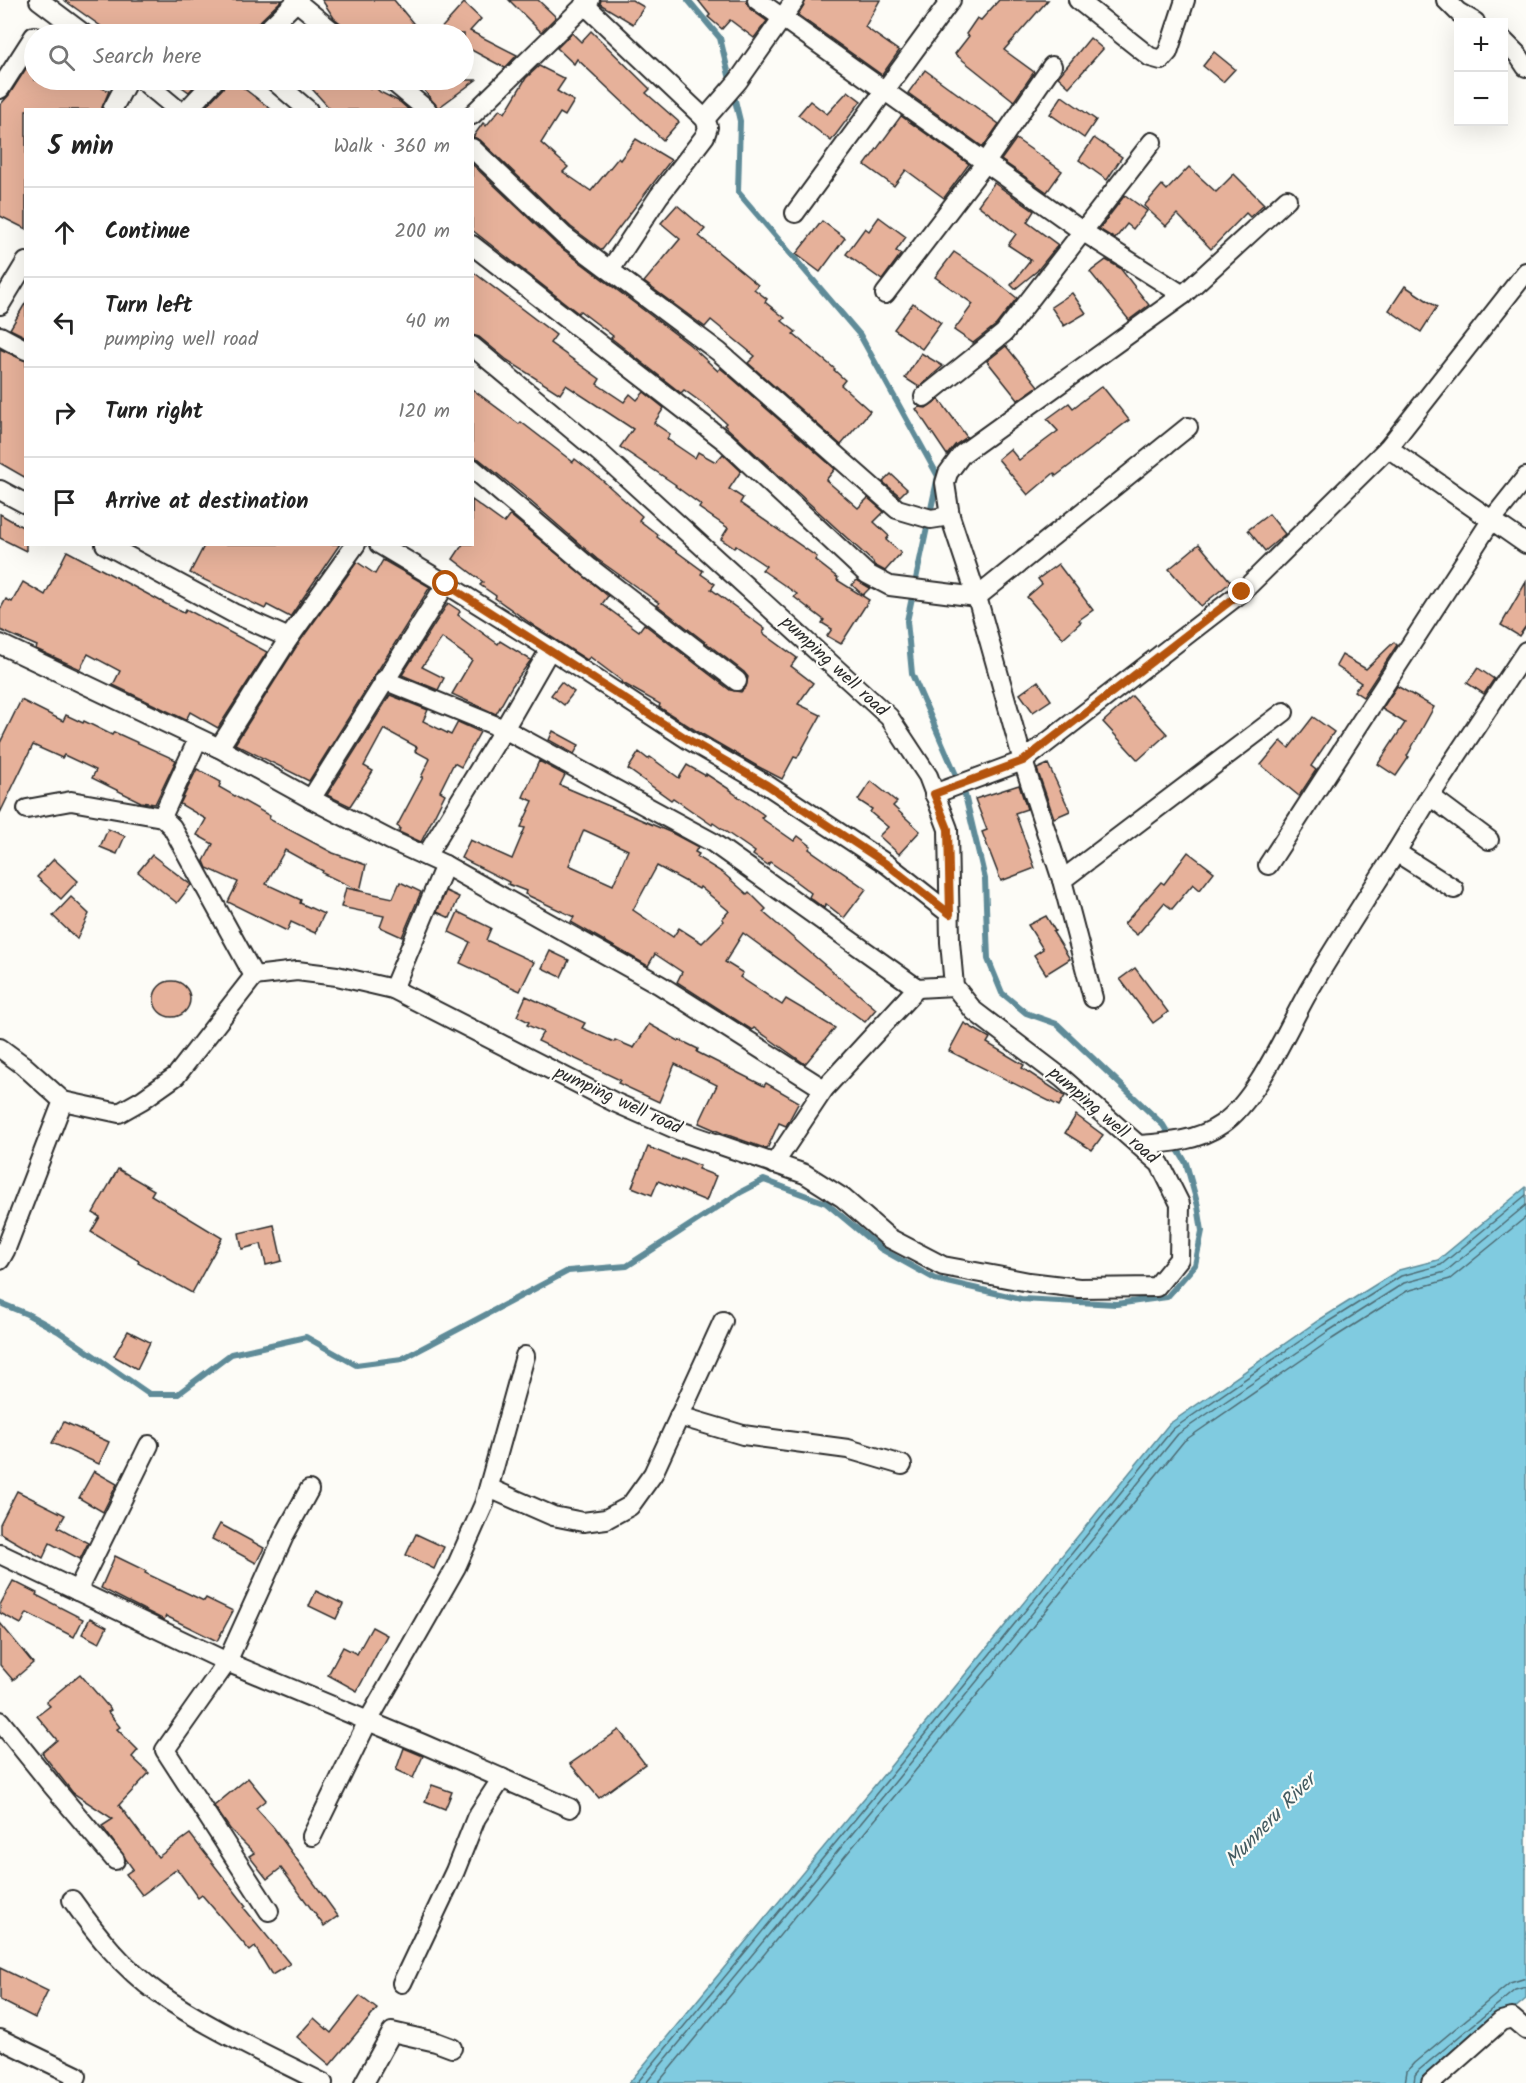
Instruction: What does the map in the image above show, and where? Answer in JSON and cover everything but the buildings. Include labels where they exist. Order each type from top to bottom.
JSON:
[{"type":"street","points":[[757,0],[1082,231],[1183,295]]},
{"type":"street","points":[[705,119],[731,88],[795,0]]},
{"type":"street","points":[[795,213],[951,0]]},
{"type":"street","points":[[1078,0],[1149,57],[1157,60],[1161,60],[1168,52],[1185,0]]},
{"type":"street","points":[[1446,0],[1468,18]]},
{"type":"street","points":[[274,24],[298,1],[324,24]]},
{"type":"street","points":[[474,113],[587,2],[705,119],[708,127],[705,136],[659,196],[610,270]]},
{"type":"street","points":[[39,24],[45,5],[71,24]]},
{"type":"street","points":[[1508,46],[1526,67]]},
{"type":"street","points":[[0,89],[24,52]]},
{"type":"street","points":[[885,294],[986,162],[1052,66]]},
{"type":"street","points":[[113,108],[123,90]]},
{"type":"street","points":[[154,90],[176,108]]},
{"type":"street","points":[[189,108],[206,90]]},
{"type":"street","points":[[285,90],[306,108]]},
{"type":"street","points":[[403,90],[425,108]]},
{"type":"street","points":[[924,397],[1004,333],[1152,142]]},
{"type":"street","points":[[474,150],[564,236],[719,352],[897,509],[932,519],[950,516]]},
{"type":"street","points":[[1093,998],[1062,880],[1023,761],[977,597],[950,516],[945,483],[948,473],[962,454],[1183,295],[1287,199]]},
{"type":"street","points":[[474,247],[726,442],[867,574],[890,586],[977,597],[1188,427]]},
{"type":"street","points":[[0,305],[24,265]]},
{"type":"street","points":[[934,794],[1023,761],[1242,592],[1388,448],[1526,272]]},
{"type":"street","points":[[0,336],[24,349]]},
{"type":"street","name":"pumping well road","points":[[254,976],[297,971],[338,976],[393,989],[614,1102],[680,1131],[805,1174],[843,1198],[889,1238],[943,1266],[1069,1287],[1156,1287],[1179,1259],[1180,1204],[1160,1164],[1062,1078],[974,1011],[954,986],[950,942],[948,829],[928,776],[889,717],[599,452],[474,348]]},
{"type":"street","points":[[1388,448],[1526,544]]},
{"type":"street","points":[[474,470],[590,568],[737,681]]},
{"type":"street","points":[[1268,866],[1491,521],[1526,477]]},
{"type":"street","points":[[0,490],[24,503]]},
{"type":"street","points":[[109,546],[233,613],[289,638]]},
{"type":"street","points":[[219,748],[289,638],[355,546]]},
{"type":"street","points":[[382,546],[550,649],[689,740],[767,785],[888,865],[950,914]]},
{"type":"street","points":[[311,799],[446,584]]},
{"type":"street","points":[[0,644],[219,748],[311,799],[445,865],[660,985],[824,1089]]},
{"type":"street","points":[[426,855],[504,729],[550,649]]},
{"type":"street","points":[[1139,1146],[1193,1138],[1220,1125],[1239,1110],[1257,1084],[1311,987],[1430,796],[1526,651]]},
{"type":"street","points":[[384,680],[504,729],[712,842],[917,988],[954,986]]},
{"type":"street","points":[[1062,880],[1284,712]]},
{"type":"street","points":[[162,817],[198,739]]},
{"type":"street","points":[[1430,796],[1489,840]]},
{"type":"street","points":[[0,1048],[63,1101],[119,1113],[142,1101],[176,1076],[254,976],[172,827],[162,817],[71,801],[27,809]]},
{"type":"street","points":[[1396,852],[1454,889]]},
{"type":"street","points":[[393,989],[445,865]]},
{"type":"street","points":[[774,1164],[824,1089],[917,988]]},
{"type":"street","points":[[2,1253],[63,1101]]},
{"type":"street","points":[[489,1488],[553,1516],[584,1522],[606,1519],[630,1506],[653,1474],[723,1321]]},
{"type":"street","points":[[312,1836],[368,1720],[456,1567],[484,1504],[525,1356]]},
{"type":"street","points":[[680,1416],[743,1435],[849,1449],[902,1465]]},
{"type":"street","points":[[77,1591],[149,1445]]},
{"type":"street","points":[[269,1911],[165,1750],[227,1662],[285,1534],[309,1490]]},
{"type":"street","points":[[0,1554],[227,1662],[368,1720],[570,1808]]},
{"type":"street","points":[[0,1721],[115,1860]]},
{"type":"street","points":[[402,1983],[455,1871],[476,1818],[502,1778]]},
{"type":"street","points":[[72,1900],[103,1942],[158,1993],[198,2018],[323,2083]]},
{"type":"street","points":[[1431,2083],[1502,2021],[1512,2018],[1526,2030]]},
{"type":"street","points":[[364,2083],[392,2032],[452,2048]]},
{"type":"street","points":[[0,2039],[81,2081]]},
{"type":"water","name":"Munneru River","points":[[1526,1187],[1526,1999],[1425,2083],[629,2083],[1169,1424],[1319,1320],[1399,1270],[1438,1260]]},
{"type":"waterway","points":[[688,0],[720,38],[740,121],[738,192],[860,335],[938,476],[907,621],[912,674],[956,775]]},
{"type":"waterway","points":[[0,1303],[27,1314],[58,1331],[149,1394],[178,1394],[231,1354],[306,1337],[356,1365],[402,1359],[568,1271],[627,1266],[741,1192],[764,1180],[826,1203],[881,1249],[935,1279],[1021,1299],[1116,1304],[1167,1297],[1195,1265],[1202,1231],[1198,1206],[1186,1163],[1163,1125],[1057,1024],[1026,1013],[1002,993],[988,959],[985,879],[965,795]]},
{"type":"route","points":[[446,584],[689,740],[767,785],[888,865],[950,914],[948,829],[934,794],[1023,761],[1242,592]]}]
